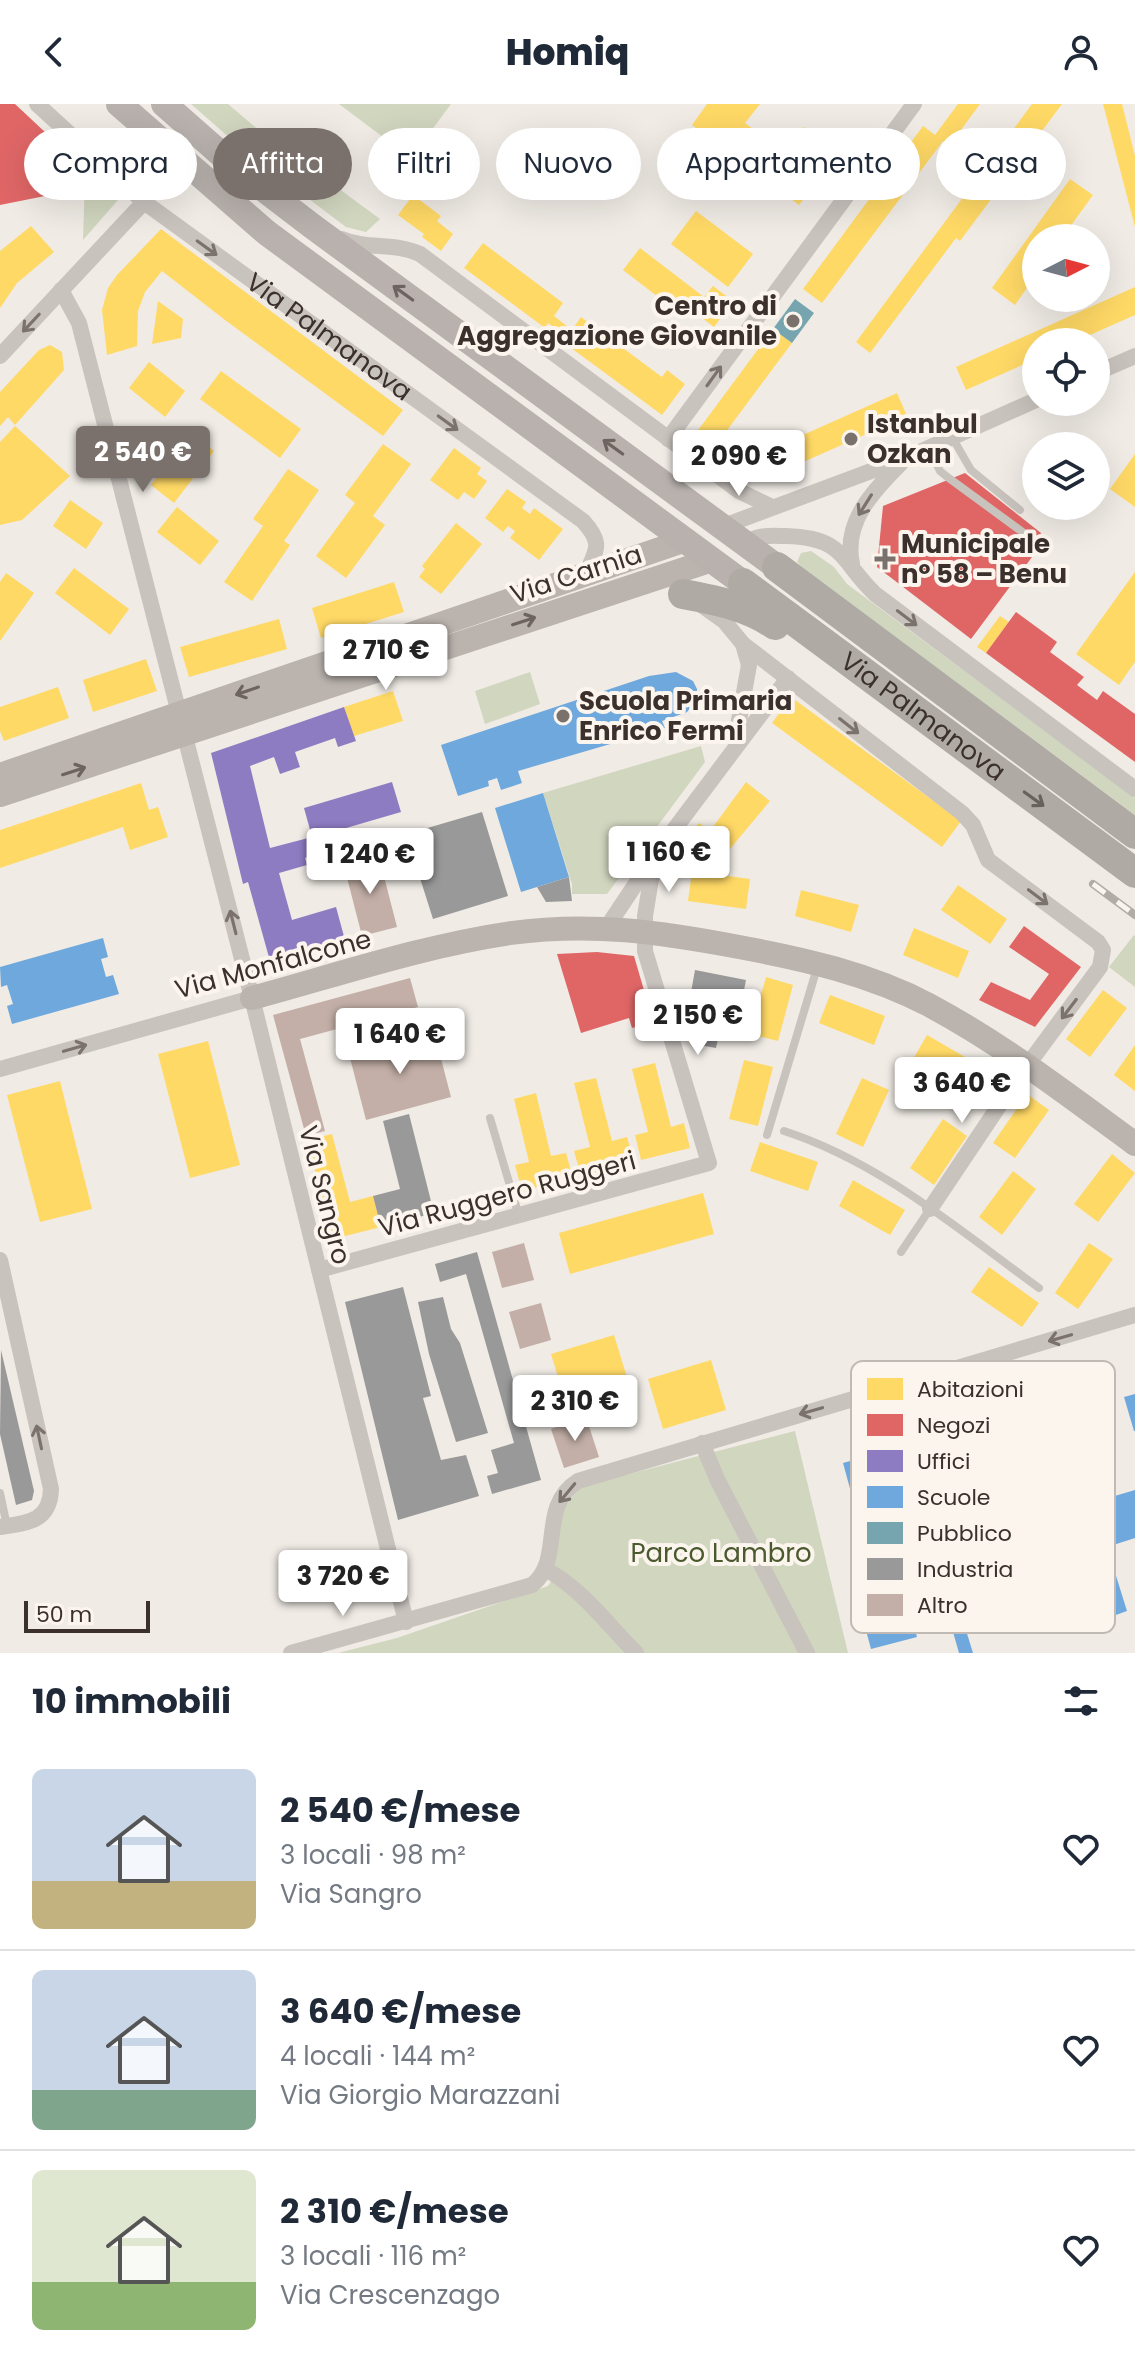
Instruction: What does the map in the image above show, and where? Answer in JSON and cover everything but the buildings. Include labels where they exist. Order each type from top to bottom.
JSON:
[{"type":"highway","name":"Via Palmanova","points":[[777,567],[1135,834]]},
{"type":"highway","name":"Via Palmanova","points":[[743,583],[1135,873]]},
{"type":"highway","points":[[683,594],[758,614],[879,696],[903,703]]},
{"type":"main road","name":"Via Palmanova","points":[[119,104],[267,233],[743,583]]},
{"type":"main road","name":"Via Palmanova","points":[[164,104],[239,170],[312,226],[777,567]]},
{"type":"main road","points":[[686,540],[721,527]]},
{"type":"main road","points":[[712,560],[733,554],[745,544]]},
{"type":"street","name":"Via Palmanova","points":[[37,104],[144,202],[583,521],[592,532],[597,546],[586,574]]},
{"type":"street","points":[[668,439],[914,104]]},
{"type":"street","points":[[0,356],[144,202]]},
{"type":"street","name":"Via Palmanova","points":[[312,226],[357,245],[402,248],[420,254],[668,439],[746,495],[772,507]]},
{"type":"street","name":"Via Sangro","points":[[61,290],[79,323],[252,998],[406,1622]]},
{"type":"street","points":[[1110,367],[1135,356]]},
{"type":"street","points":[[721,527],[906,458],[1022,406]]},
{"type":"street","points":[[852,564],[850,539],[860,513],[878,487],[906,458]]},
{"type":"street","points":[[745,544],[755,538],[772,535],[809,537],[827,543],[852,564],[860,579],[875,594],[1135,789]]},
{"type":"street","name":"Via Carnia","points":[[0,795],[181,724],[686,540]]},
{"type":"street","name":"Via Carnia","points":[[0,775],[181,724],[712,560]]},
{"type":"street","points":[[574,604],[648,594],[683,594],[712,612],[743,644],[749,665],[742,716],[734,746]]},
{"type":"street","name":"Via Palmanova","points":[[743,644],[962,813],[973,825],[988,860],[1098,942],[1103,950],[1100,967],[1027,1065]]},
{"type":"street","points":[[607,927],[734,746],[788,678]]},
{"type":"street","points":[[644,930],[655,855]]},
{"type":"street","name":"Via Monfalcone","points":[[0,1069],[480,938],[552,929],[607,927],[644,930],[819,964],[875,981],[918,1000],[1027,1065],[1135,1144]]},
{"type":"street","name":"Via Ruggero Ruggeri","points":[[319,1270],[707,1164],[710,1160],[646,955],[644,930]]},
{"type":"street","points":[[930,1209],[1027,1065]]},
{"type":"street","points":[[0,1260],[51,1489],[47,1509],[31,1521],[3,1527]]},
{"type":"street","points":[[979,1361],[1135,1315]]},
{"type":"street","points":[[291,1653],[524,1588],[537,1581],[545,1569],[556,1509],[562,1494],[572,1484],[851,1399]]},
{"type":"street","points":[[702,1443],[718,1481],[807,1653]]},
{"type":"street","points":[[545,1569],[555,1574],[587,1603],[636,1653]]},
{"type":"lane","points":[[952,437],[971,470],[1020,510]]},
{"type":"lane","points":[[929,447],[940,471],[1028,536],[1032,542],[1030,551]]},
{"type":"lane","points":[[767,1135],[819,964]]},
{"type":"lane","points":[[490,1118],[519,1216]]},
{"type":"lane","points":[[784,1131],[804,1137],[860,1164],[930,1209],[1039,1288]]},
{"type":"lane","points":[[901,1252],[930,1209]]},
{"type":"lane","points":[[0,1493],[3,1527]]},
{"type":"green space","points":[[191,104],[228,104],[256,128],[218,128]]},
{"type":"green space","points":[[339,104],[451,104],[433,128],[371,128]]},
{"type":"green space","points":[[352,198],[380,219],[366,232],[346,227],[310,200]]},
{"type":"green space","points":[[84,200],[118,200],[83,240]]},
{"type":"green space","points":[[811,551],[834,567],[847,584],[1135,798],[1135,815],[803,568],[797,562],[801,553]]},
{"type":"green space","points":[[530,672],[540,704],[485,724],[475,691]]},
{"type":"green space","points":[[701,746],[705,762],[607,894],[572,894],[572,884],[543,793]]},
{"type":"green space","points":[[1135,936],[1135,987],[1109,967]]},
{"type":"green space","name":"Parco Lambro","points":[[795,1431],[848,1653],[338,1653],[397,1638],[548,1586],[553,1575],[551,1542],[555,1527],[567,1503],[583,1486]]},
{"type":"railway","points":[[1093,884],[1135,915]]},
{"type":"place","name":"Centro di Aggregazione Giovanile","points":[[793,321]]},
{"type":"place","name":"Istanbul Ozkan","points":[[851,439]]},
{"type":"place","name":"Municipale nº 58 – Benu","points":[[885,559]]},
{"type":"place","name":"Scuola Primaria Enrico Fermi","points":[[563,716]]}]
